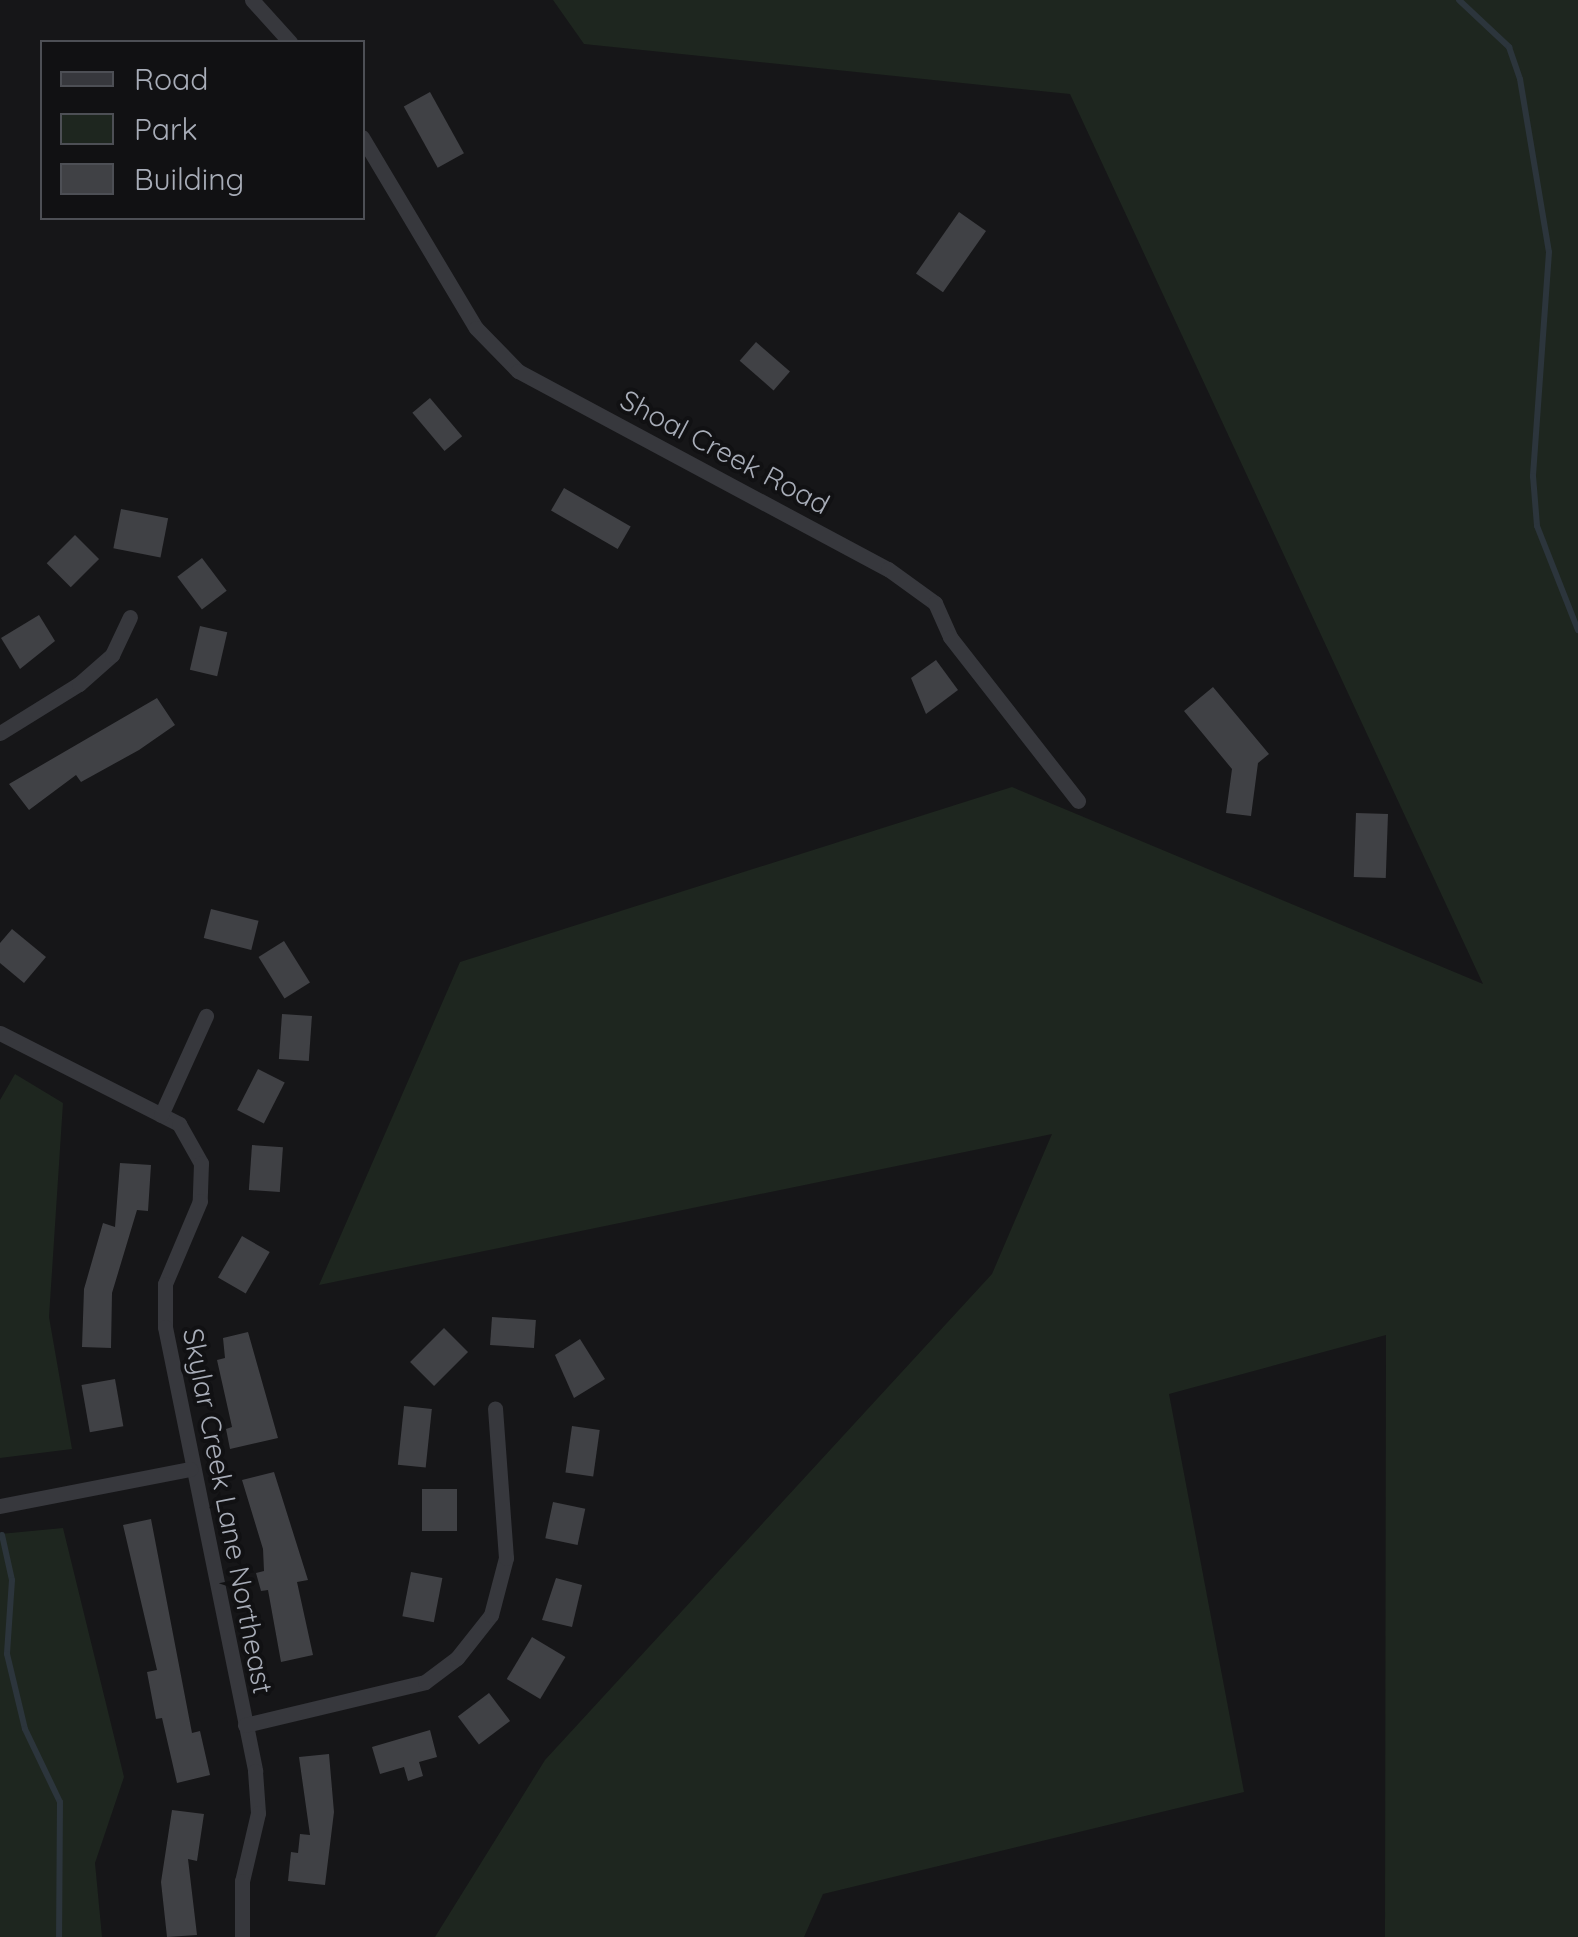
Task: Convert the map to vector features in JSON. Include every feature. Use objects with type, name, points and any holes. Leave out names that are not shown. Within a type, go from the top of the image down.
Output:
[{"type":"street","points":[[252,0],[288,40]]},
{"type":"street","name":"Shoal Creek Road","points":[[365,142],[476,328],[518,371],[888,569],[935,603],[950,637],[1078,800]]},
{"type":"street","points":[[0,733],[90,674],[112,655],[130,618]]},
{"type":"street","points":[[161,1114],[206,1016]]},
{"type":"street","name":"Skylar Creek Lane Northeast","points":[[0,1033],[179,1124],[201,1163],[200,1201],[165,1284],[170,1374],[245,1725],[258,1812],[242,1881],[242,1937]]},
{"type":"street","points":[[245,1725],[425,1682],[458,1658],[491,1615],[506,1558],[495,1408]]},
{"type":"street","points":[[0,1506],[190,1469]]},
{"type":"green space","points":[[553,0],[1578,0],[1578,1937],[1385,1937],[1386,1335],[1169,1394],[1244,1792],[823,1894],[804,1937],[435,1937],[545,1760],[992,1274],[1052,1134],[319,1285],[460,962],[1012,787],[1483,984],[1070,94],[584,44]]},
{"type":"green space","points":[[15,1074],[63,1103],[49,1317],[72,1449],[0,1458],[0,1100]]},
{"type":"green space","points":[[63,1528],[124,1777],[95,1863],[102,1937],[0,1937],[0,1534]]},
{"type":"building","points":[[430,92],[464,153],[438,168],[404,107]]},
{"type":"building","points":[[959,212],[986,231],[943,292],[916,273]]},
{"type":"building","points":[[756,342],[790,372],[774,390],[740,361]]},
{"type":"building","points":[[430,398],[462,436],[445,451],[412,413]]},
{"type":"building","points":[[564,488],[631,526],[618,549],[551,511]]},
{"type":"building","points":[[121,509],[168,518],[160,557],[113,548]]},
{"type":"building","points":[[75,535],[99,559],[71,587],[47,563]]},
{"type":"building","points":[[202,558],[227,591],[202,609],[177,577]]},
{"type":"building","points":[[39,615],[55,641],[20,669],[1,638]]},
{"type":"building","points":[[200,626],[227,632],[217,676],[190,670]]},
{"type":"building","points":[[936,660],[958,690],[926,714],[911,678]]},
{"type":"building","points":[[1213,687],[1269,754],[1258,763],[1251,816],[1226,813],[1232,769],[1184,711]]},
{"type":"building","points":[[157,698],[175,725],[139,750],[81,782],[76,775],[29,810],[9,784]]},
{"type":"building","points":[[1356,813],[1388,814],[1386,878],[1354,877]]},
{"type":"building","points":[[211,909],[259,921],[251,950],[204,938]]},
{"type":"building","points":[[12,929],[46,957],[24,983],[0,963],[0,943]]},
{"type":"building","points":[[284,941],[310,983],[285,998],[259,957]]},
{"type":"building","points":[[282,1014],[312,1016],[309,1061],[279,1059]]},
{"type":"building","points":[[258,1069],[285,1083],[264,1124],[237,1110]]},
{"type":"building","points":[[252,1145],[283,1147],[280,1192],[249,1190]]},
{"type":"building","points":[[120,1163],[151,1165],[148,1211],[137,1210],[112,1293],[111,1348],[82,1347],[84,1289],[103,1223],[115,1227]]},
{"type":"building","points":[[242,1236],[270,1252],[246,1294],[218,1278]]},
{"type":"building","points":[[492,1317],[536,1320],[534,1348],[490,1345]]},
{"type":"building","points":[[444,1328],[468,1352],[434,1386],[410,1362]]},
{"type":"building","points":[[248,1332],[278,1438],[230,1449],[226,1429],[232,1427],[217,1360],[225,1358],[223,1338]]},
{"type":"building","points":[[580,1339],[605,1379],[574,1398],[555,1355]]},
{"type":"building","points":[[115,1379],[123,1426],[90,1432],[82,1385]]},
{"type":"building","points":[[404,1406],[432,1409],[426,1468],[398,1465]]},
{"type":"building","points":[[572,1426],[600,1430],[593,1476],[565,1473]]},
{"type":"building","points":[[274,1472],[308,1580],[297,1582],[313,1655],[281,1662],[268,1590],[261,1591],[256,1573],[264,1571],[263,1549],[242,1480]]},
{"type":"building","points":[[422,1489],[457,1489],[457,1531],[422,1531]]},
{"type":"building","points":[[553,1502],[585,1509],[578,1545],[545,1538]]},
{"type":"building","points":[[151,1519],[192,1733],[200,1731],[210,1775],[177,1783],[162,1718],[156,1719],[147,1672],[157,1670],[123,1525]]},
{"type":"building","points":[[411,1572],[442,1578],[434,1622],[402,1616]]},
{"type":"building","points":[[556,1578],[582,1585],[572,1627],[542,1620]]},
{"type":"building","points":[[532,1637],[565,1657],[540,1699],[507,1679]]},
{"type":"building","points":[[489,1693],[510,1721],[479,1744],[458,1716]]},
{"type":"building","points":[[430,1730],[437,1757],[419,1762],[423,1776],[408,1781],[404,1767],[380,1774],[372,1747]]},
{"type":"building","points":[[329,1754],[334,1812],[325,1885],[288,1881],[291,1852],[298,1853],[300,1834],[310,1835],[299,1757]]},
{"type":"building","points":[[172,1810],[204,1814],[197,1861],[188,1859],[197,1935],[167,1937],[161,1882]]},
{"type":"waterway","points":[[1459,0],[1509,47],[1520,79],[1549,252],[1533,476],[1537,526],[1578,630]]},
{"type":"waterway","points":[[2,1535],[12,1580],[7,1654],[25,1729],[60,1802],[59,1937]]}]
